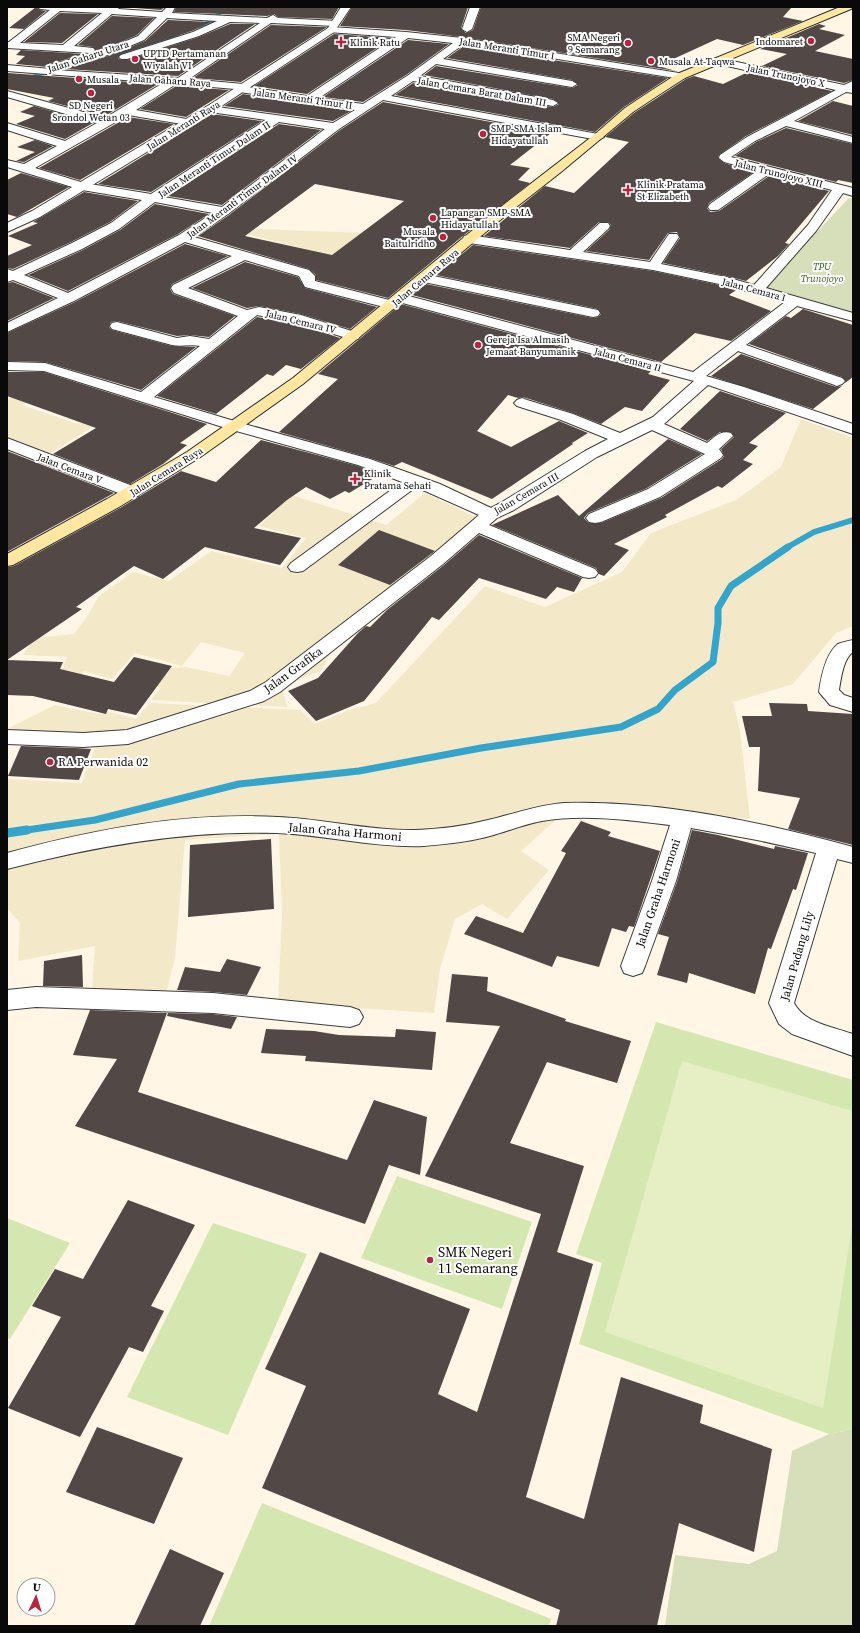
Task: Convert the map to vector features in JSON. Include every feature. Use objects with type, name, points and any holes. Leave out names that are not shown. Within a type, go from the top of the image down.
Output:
[{"type":"main road","name":"Jalan Cemara Raya","points":[[7,561],[132,492],[193,455],[298,381],[424,278],[469,239],[598,137],[628,110],[681,76],[848,7]]},
{"type":"street","name":"Jalan Meranti Timur I","points":[[43,7],[113,9],[208,18],[271,20],[333,26],[462,41],[681,76]]},
{"type":"street","points":[[9,45],[59,7]]},
{"type":"street","name":"Jalan Gaharu Utara","points":[[38,75],[108,52],[140,38],[163,14],[172,7]]},
{"type":"street","points":[[225,19],[235,7]]},
{"type":"street","name":"Jalan Meranti Raya","points":[[7,228],[36,214],[210,109],[333,26],[346,7]]},
{"type":"street","points":[[467,29],[475,7]]},
{"type":"street","points":[[65,49],[113,9]]},
{"type":"street","points":[[13,167],[67,145],[126,111],[178,80],[271,20],[277,11]]},
{"type":"street","name":"Jalan Gaharu Raya","points":[[73,74],[196,34],[225,19]]},
{"type":"street","points":[[310,99],[406,35]]},
{"type":"street","name":"Jalan Meranti Timur Dalam IV","points":[[7,328],[69,298],[184,238],[224,211],[335,127],[411,78],[462,41]]},
{"type":"street","points":[[9,45],[108,52]]},
{"type":"street","points":[[434,61],[575,82],[528,125]]},
{"type":"street","name":"Jalan Trunojoyo X","points":[[718,61],[850,87]]},
{"type":"street","points":[[589,71],[600,63]]},
{"type":"street","points":[[7,68],[38,75]]},
{"type":"street","name":"Jalan Gaharu Raya","points":[[38,75],[55,73],[178,80],[242,88]]},
{"type":"street","points":[[10,87],[38,75]]},
{"type":"street","name":"Jalan Cemara Barat Dalam III","points":[[411,78],[553,103]]},
{"type":"street","points":[[10,87],[40,104],[107,122]]},
{"type":"street","name":"Jalan Trunojoyo XIII","points":[[850,87],[751,139],[726,155],[725,158],[765,171],[853,192]]},
{"type":"street","name":"Jalan Meranti Timur II","points":[[242,88],[366,108]]},
{"type":"street","points":[[382,97],[598,137]]},
{"type":"street","points":[[210,109],[335,127]]},
{"type":"street","points":[[126,111],[188,122]]},
{"type":"street","name":"Jalan Meranti Timur Dalam II","points":[[9,276],[77,246],[115,226],[152,199],[276,118]]},
{"type":"street","points":[[785,122],[853,140]]},
{"type":"street","points":[[7,126],[67,145]]},
{"type":"street","points":[[13,167],[82,186],[224,211]]},
{"type":"street","points":[[714,207],[765,171]]},
{"type":"street","points":[[758,289],[812,228],[840,188]]},
{"type":"street","points":[[573,254],[604,226]]},
{"type":"street","points":[[653,266],[673,237]]},
{"type":"street","name":"Jalan Cemara II","points":[[184,238],[245,254],[304,273],[308,276],[308,282],[310,284],[396,301],[700,378],[853,428]]},
{"type":"street","name":"Jalan Cemara I","points":[[469,239],[653,266],[726,281],[796,300],[853,318]]},
{"type":"street","points":[[245,254],[178,288],[179,290],[248,315]]},
{"type":"street","points":[[9,276],[69,298]]},
{"type":"street","points":[[424,278],[593,313]]},
{"type":"street","name":"Jalan Cemara III","points":[[235,426],[364,462],[434,488],[484,520],[591,454],[659,420],[700,378],[736,346],[796,300]]},
{"type":"street","name":"Jalan Cemara IV","points":[[143,398],[252,312],[259,311],[301,319],[353,336]]},
{"type":"street","points":[[117,326],[177,342],[190,340],[211,344]]},
{"type":"street","points":[[736,346],[837,381]]},
{"type":"street","points":[[7,366],[45,367],[235,426]]},
{"type":"street","points":[[522,403],[567,416],[621,439]]},
{"type":"street","points":[[595,518],[654,493],[715,455],[710,450],[652,424]]},
{"type":"street","points":[[710,450],[725,436]]},
{"type":"street","name":"Jalan Cemara V","points":[[7,443],[132,492]]},
{"type":"street","points":[[297,567],[414,481]]},
{"type":"street","points":[[484,520],[589,573]]},
{"type":"street","name":"Jalan Grafika","points":[[7,737],[110,740],[128,737],[258,696],[279,683],[437,560],[484,520]]},
{"type":"street","points":[[853,646],[844,649],[838,657],[829,692],[837,700],[853,704]]},
{"type":"street","name":"Jalan Graha Harmoni","points":[[7,861],[51,850],[166,829],[217,825],[280,825],[362,835],[403,838],[447,836],[488,828],[517,819],[550,812],[580,810],[683,819],[717,824],[829,848],[853,855]]},
{"type":"street","name":"Jalan Graha Harmoni","points":[[633,966],[664,882],[683,819]]},
{"type":"street","name":"Jalan Padang Lily","points":[[829,848],[781,1003],[788,1017],[801,1027],[853,1045]]},
{"type":"street","points":[[7,1000],[36,997],[213,1003],[350,1017]]},
{"type":"shaded area","points":[[222,228],[367,233],[351,260]]},
{"type":"shaded area","points":[[39,368],[69,377],[22,405],[78,424],[126,395],[180,411],[157,427],[115,413],[46,456],[22,446],[7,453],[7,400],[38,378],[12,373]]},
{"type":"shaded area","points":[[801,419],[853,438],[853,626],[836,633],[793,684],[733,702],[740,730],[750,819],[577,801],[521,851],[549,870],[507,919],[482,904],[455,919],[440,969],[434,1013],[278,1003],[282,915],[279,834],[185,840],[175,958],[166,994],[92,989],[95,946],[18,961],[20,923],[7,908],[7,780],[82,783],[98,739],[7,733],[7,729],[55,705],[99,714],[102,710],[136,719],[150,703],[300,710],[315,724],[346,711],[376,703],[485,586],[545,607],[622,572],[651,533],[736,500],[781,467]]},
{"type":"shaded area","points":[[282,492],[386,525],[425,493],[476,517],[425,562],[345,625],[321,671],[282,687],[287,707],[151,700],[160,688],[156,686],[171,668],[186,667],[229,676],[245,653],[201,642],[182,666],[135,653],[112,679],[84,671],[63,697],[52,697],[67,657],[23,655],[34,638],[74,634],[86,618],[99,596],[133,572],[169,581],[211,551],[282,568],[306,538],[259,526],[274,512],[261,508]]},
{"type":"green space","name":"TPU Trunojoyo","points":[[849,198],[853,199],[853,313],[766,289],[780,271]]},
{"type":"green space","points":[[656,1022],[853,1080],[853,1429],[829,1434],[579,1344],[602,1263],[576,1254]]},
{"type":"green space","points":[[682,1061],[853,1111],[853,1221],[823,1408],[605,1332]]},
{"type":"green space","points":[[397,1176],[532,1222],[502,1309],[361,1258]]},
{"type":"green space","points":[[7,1218],[70,1243],[10,1339],[7,1338]]},
{"type":"green space","points":[[213,1223],[307,1254],[228,1435],[127,1397]]},
{"type":"green space","points":[[853,1429],[853,1626],[665,1626],[675,1555],[749,1564],[777,1551],[792,1451],[829,1434]]},
{"type":"green space","points":[[262,1503],[551,1619],[549,1626],[209,1626]]},
{"type":"building","points":[[36,7],[40,10],[46,11],[24,29],[9,28]]},
{"type":"building","points":[[122,7],[165,7],[161,10]]},
{"type":"building","points":[[176,7],[339,7],[332,19],[278,17],[274,14],[267,16],[174,12]]},
{"type":"building","name":"SMA Negeri 9 Semarang","points":[[352,7],[468,7],[461,28],[466,33],[473,30],[481,7],[792,7],[783,17],[803,21],[743,45],[717,39],[658,66],[676,71],[462,37],[406,30],[340,26]]},
{"type":"building","points":[[60,13],[98,14],[62,43],[24,42]]},
{"type":"building","points":[[112,16],[154,18],[137,35],[105,49],[96,51],[93,47],[78,45]]},
{"type":"building","points":[[168,20],[211,22],[192,31],[121,54],[118,58],[121,60],[127,60],[199,37],[230,24],[255,24],[178,76],[65,69],[111,55],[145,41]]},
{"type":"building","points":[[819,24],[826,26],[819,29],[845,35],[815,51],[853,59],[853,80],[844,83],[762,66],[787,54],[760,49]]},
{"type":"building","points":[[271,25],[327,27],[241,82],[193,78]]},
{"type":"building","points":[[334,34],[392,38],[307,94],[254,86]]},
{"type":"building","points":[[408,40],[449,44],[406,75],[363,102],[323,97]]},
{"type":"building","points":[[464,46],[668,78],[624,107],[595,132],[395,95],[413,83],[553,107],[559,104],[553,99],[424,75],[436,66],[572,88],[578,85],[572,80],[447,58]]},
{"type":"building","points":[[21,50],[84,54],[50,64],[48,67],[16,64],[25,56],[16,55]]},
{"type":"building","points":[[748,72],[832,91],[746,136],[719,155],[718,158],[724,163],[754,172],[709,203],[707,208],[710,212],[719,211],[769,176],[829,191],[785,243],[789,244],[778,256],[746,281],[663,263],[680,238],[677,232],[668,233],[649,260],[586,251],[609,230],[611,225],[608,222],[599,222],[570,248],[484,236],[545,186],[574,193],[629,142],[605,137],[634,113],[686,79],[694,76],[723,84]]},
{"type":"building","name":"SD Negeri Srondol Wetan 03","points":[[8,73],[158,84],[105,116],[48,101],[54,98],[7,89]]},
{"type":"building","points":[[176,86],[229,90],[186,117],[140,109]]},
{"type":"building","points":[[243,94],[351,111],[333,121],[224,106]]},
{"type":"building","points":[[833,101],[853,106],[853,135],[798,121]]},
{"type":"building","points":[[383,102],[551,133],[510,165],[530,168],[518,180],[530,183],[388,298],[316,280],[316,275],[309,269],[198,236],[229,215],[340,130]],"holes":[[[315,184],[404,201],[332,255],[245,236]]]},
{"type":"building","points":[[34,106],[93,123],[65,139],[16,124],[35,116],[20,112]]},
{"type":"building","points":[[212,114],[262,121],[151,192],[98,184]]},
{"type":"building","points":[[128,117],[174,124],[80,180],[39,168]]},
{"type":"building","points":[[279,124],[321,130],[222,205],[168,196]]},
{"type":"building","points":[[786,128],[853,144],[853,183],[838,180],[836,182],[735,156],[756,142]]},
{"type":"building","points":[[35,140],[53,146],[24,162],[16,161],[35,152],[17,147]]},
{"type":"building","points":[[21,173],[69,187],[17,217],[7,214],[7,180]]},
{"type":"building","points":[[84,192],[138,201],[110,222],[71,242],[13,269],[7,268],[7,256],[32,245],[8,236],[38,223],[33,222]]},
{"type":"building","points":[[155,204],[209,214],[178,234],[68,291],[28,275],[83,250],[120,230]]},
{"type":"building","points":[[185,244],[228,256],[172,284],[170,289],[173,294],[235,316],[209,337],[190,335],[177,336],[117,321],[111,322],[109,327],[112,330],[172,346],[196,347],[141,390],[45,362],[7,361],[7,333],[75,302]]},
{"type":"building","points":[[473,245],[653,271],[724,286],[736,290],[729,295],[771,311],[731,341],[695,333],[661,362],[412,295],[426,284],[593,318],[598,317],[601,314],[598,309],[436,275]]},
{"type":"building","points":[[245,262],[298,277],[305,288],[377,307],[350,329],[301,314],[259,306],[247,308],[192,288]]},
{"type":"building","points":[[13,282],[54,298],[7,321],[7,283]]},
{"type":"building","points":[[401,304],[651,371],[648,374],[670,380],[642,411],[625,407],[601,424],[573,413],[523,397],[518,398],[508,395],[477,431],[511,447],[559,421],[588,433],[492,499],[402,462],[394,466],[279,432],[338,379],[318,374],[394,310],[398,309]]},
{"type":"building","points":[[803,309],[853,325],[853,377],[845,383],[846,381],[842,377],[749,344],[786,316],[791,318]]},
{"type":"building","points":[[257,317],[298,324],[340,338],[301,369],[286,365],[273,376],[267,374],[216,414],[157,396]]},
{"type":"building","points":[[741,354],[836,387],[842,386],[813,409],[711,376]]},
{"type":"building","points":[[7,372],[44,372],[207,424],[180,443],[187,445],[163,464],[130,484],[53,454],[96,428],[7,396]]},
{"type":"building","points":[[720,391],[786,413],[749,443],[758,446],[743,460],[753,464],[722,488],[718,486],[665,515],[667,517],[614,544],[629,550],[604,576],[599,574],[596,568],[492,525],[558,495],[579,516],[668,439],[702,454],[647,488],[588,513],[584,518],[589,523],[601,523],[661,498],[722,459],[724,456],[721,449],[734,437],[731,432],[720,432],[707,441],[680,429]]},
{"type":"building","points":[[261,440],[358,466],[379,475],[349,493],[345,491],[330,499],[306,487],[287,500],[254,528],[301,538],[280,565],[205,547],[163,579],[134,566],[76,607],[82,609],[7,660],[7,567],[14,566],[120,508],[181,471],[216,482]]},
{"type":"building","points":[[7,451],[114,493],[7,552]]},
{"type":"building","points":[[379,530],[435,551],[390,585],[338,565]]},
{"type":"building","points":[[479,535],[582,578],[574,592],[557,587],[546,599],[479,578],[439,620],[432,617],[364,701],[316,721],[288,691],[318,678],[358,633],[366,626],[370,627],[387,610]]},
{"type":"building","points":[[134,657],[172,666],[136,715],[108,709],[106,714],[33,696],[7,695],[7,660],[63,662],[60,669],[114,682]]},
{"type":"building","points":[[769,703],[807,704],[808,711],[853,714],[853,845],[788,829],[800,798],[758,791],[760,747],[749,747],[742,716],[772,716]]},
{"type":"building","name":"RA Perwanida 02","points":[[21,746],[91,749],[79,780],[8,776]]},
{"type":"building","points":[[581,821],[611,832],[608,836],[660,851],[634,927],[629,926],[626,932],[612,928],[599,967],[557,956],[552,967],[464,934],[476,916],[523,933],[566,853],[561,851]]},
{"type":"building","points":[[692,830],[774,849],[775,846],[808,853],[796,890],[793,889],[771,949],[768,948],[755,994],[689,973],[687,983],[657,975],[669,937],[658,934],[677,882]]},
{"type":"building","points":[[271,839],[274,909],[188,917],[190,845]]},
{"type":"building","points":[[82,955],[83,987],[43,986],[44,961]]},
{"type":"building","points":[[227,959],[261,967],[247,995],[177,990],[185,967],[220,972]]},
{"type":"building","points":[[452,974],[488,977],[487,991],[566,1019],[565,1021],[631,1041],[617,1083],[547,1062],[510,1143],[584,1166],[557,1252],[593,1264],[526,1497],[584,1519],[621,1377],[703,1405],[700,1423],[772,1449],[754,1552],[679,1523],[657,1626],[556,1626],[560,1610],[262,1488],[306,1386],[265,1369],[320,1252],[470,1309],[438,1394],[477,1412],[541,1214],[425,1176],[500,1026],[446,1022]]},
{"type":"building","points":[[90,1010],[167,1013],[138,1092],[347,1160],[374,1100],[427,1117],[420,1175],[389,1165],[365,1224],[75,1126],[117,1059],[73,1055]]},
{"type":"building","points":[[168,1013],[213,1014],[237,1017],[231,1029],[167,1016]]},
{"type":"building","points":[[266,1029],[314,1031],[339,1035],[395,1037],[396,1029],[436,1032],[432,1070],[305,1061],[306,1056],[261,1053]]},
{"type":"building","points":[[128,1200],[195,1225],[151,1306],[164,1311],[143,1352],[129,1347],[80,1437],[8,1408],[61,1317],[32,1306],[55,1269],[83,1279]]},
{"type":"building","points":[[97,1427],[183,1458],[154,1524],[66,1492]]},
{"type":"building","points":[[170,1549],[224,1573],[200,1626],[134,1626]]},
{"type":"waterway","points":[[200,26],[211,21],[227,7]]},
{"type":"waterway","points":[[112,58],[167,40],[178,34]]},
{"type":"waterway","points":[[29,78],[52,70],[83,65]]},
{"type":"waterway","points":[[786,548],[814,532],[853,520]]},
{"type":"waterway","points":[[20,831],[95,820],[239,784],[359,771],[481,748],[621,727],[658,709],[675,690],[713,662],[718,623],[718,608],[731,586],[788,547]]},
{"type":"waterway","points":[[7,833],[27,830]]},
{"type":"place","name":"Indomaret","points":[[811,41]]},
{"type":"place","name":"Klinik Ratu","points":[[341,42]]},
{"type":"place","name":"SMA Negeri 9 Semarang","points":[[628,43]]},
{"type":"place","name":"UPTD Pertamanan Wiyalah VI","points":[[135,59]]},
{"type":"place","name":"Musala At-Taqwa","points":[[651,61]]},
{"type":"place","name":"Musala","points":[[79,79]]},
{"type":"place","name":"SD Negeri Srondol Wetan 03","points":[[91,93]]},
{"type":"place","name":"SMP-SMA Islam Hidayatullah","points":[[483,134]]},
{"type":"place","name":"Klinik Pratama St Elizabeth","points":[[628,190]]},
{"type":"place","name":"Lapangan SMP-SMA Hidayatullah","points":[[433,218]]},
{"type":"place","name":"Musala Baitulridho","points":[[443,237]]},
{"type":"place","name":"Gereja Isa Almasih Jemaat Banyumanik","points":[[478,345]]},
{"type":"place","name":"Klinik Pratama Sehati","points":[[355,479]]},
{"type":"place","name":"RA Perwanida 02","points":[[50,762]]},
{"type":"place","name":"SMK Negeri 11 Semarang","points":[[430,1260]]}]
